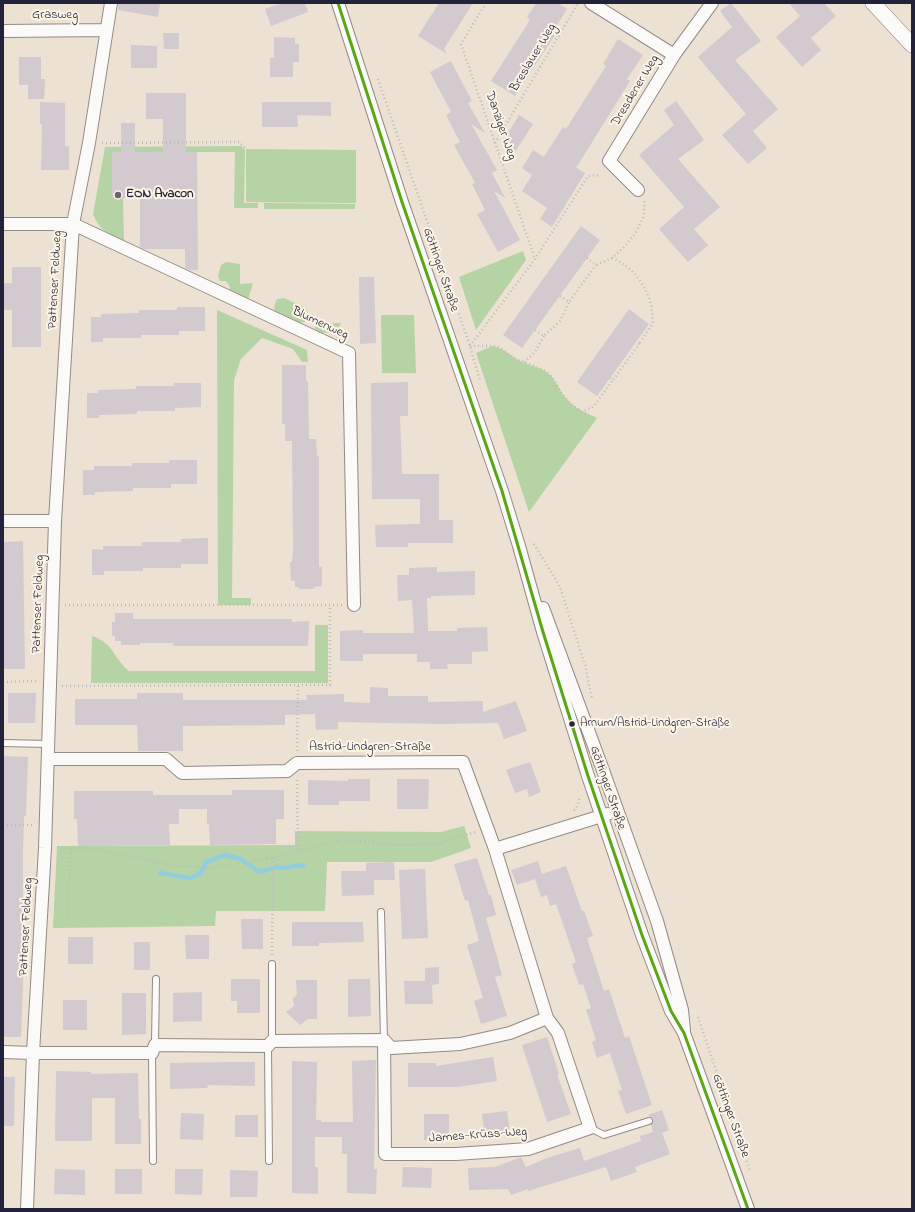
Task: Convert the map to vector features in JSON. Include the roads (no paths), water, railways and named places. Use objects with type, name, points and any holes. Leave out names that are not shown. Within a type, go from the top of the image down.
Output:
[{"type":"street","name":"Pattenser Feldweg","points":[[27,1209],[46,825],[55,521],[73,224],[89,143],[111,3]]},
{"type":"street","name":"Göttinger Straße","points":[[338,3],[405,209],[502,491],[571,724],[642,935],[671,1011],[684,1033],[748,1209]]},
{"type":"street","points":[[591,3],[674,54]]},
{"type":"street","name":"Dresdener Weg","points":[[638,190],[609,162],[674,54],[712,3]]},
{"type":"street","points":[[873,3],[912,45]]},
{"type":"street","name":"Grasweg","points":[[3,31],[106,30]]},
{"type":"street","points":[[3,224],[73,224]]},
{"type":"street","name":"Blumenweg","points":[[73,224],[349,354],[354,605]]},
{"type":"street","points":[[3,521],[55,521]]},
{"type":"street","name":"Göttinger Straße","points":[[519,546],[588,728],[657,921],[682,1010],[684,1033]]},
{"type":"street","name":"Astrid-Lindgren-Straße","points":[[48,759],[166,759],[182,773],[287,771],[297,763],[463,762],[495,849],[547,1018]]},
{"type":"street","points":[[495,849],[617,811]]},
{"type":"street","points":[[3,1052],[34,1053],[270,1043],[384,1040],[391,1048],[460,1044],[510,1033],[547,1018],[558,1033],[590,1128]]},
{"type":"street","name":"James-Krüss-Weg","points":[[384,1040],[385,1154],[456,1154],[528,1149],[590,1128]]},
{"type":"lane","points":[[3,743],[48,744]]},
{"type":"lane","points":[[381,912],[384,1040]]},
{"type":"lane","points":[[269,1161],[272,964]]},
{"type":"lane","points":[[153,1161],[156,979]]},
{"type":"lane","points":[[590,1128],[604,1135],[649,1121]]},
{"type":"waterway","points":[[160,873],[191,878],[201,873],[206,862],[225,855],[241,859],[258,871],[264,871],[275,867],[283,868],[303,865]]},
{"type":"place","name":"EON Avacon","points":[[118,195]]},
{"type":"place","name":"Arnum/Astrid-Lindgren-Straße","points":[[572,724]]}]
